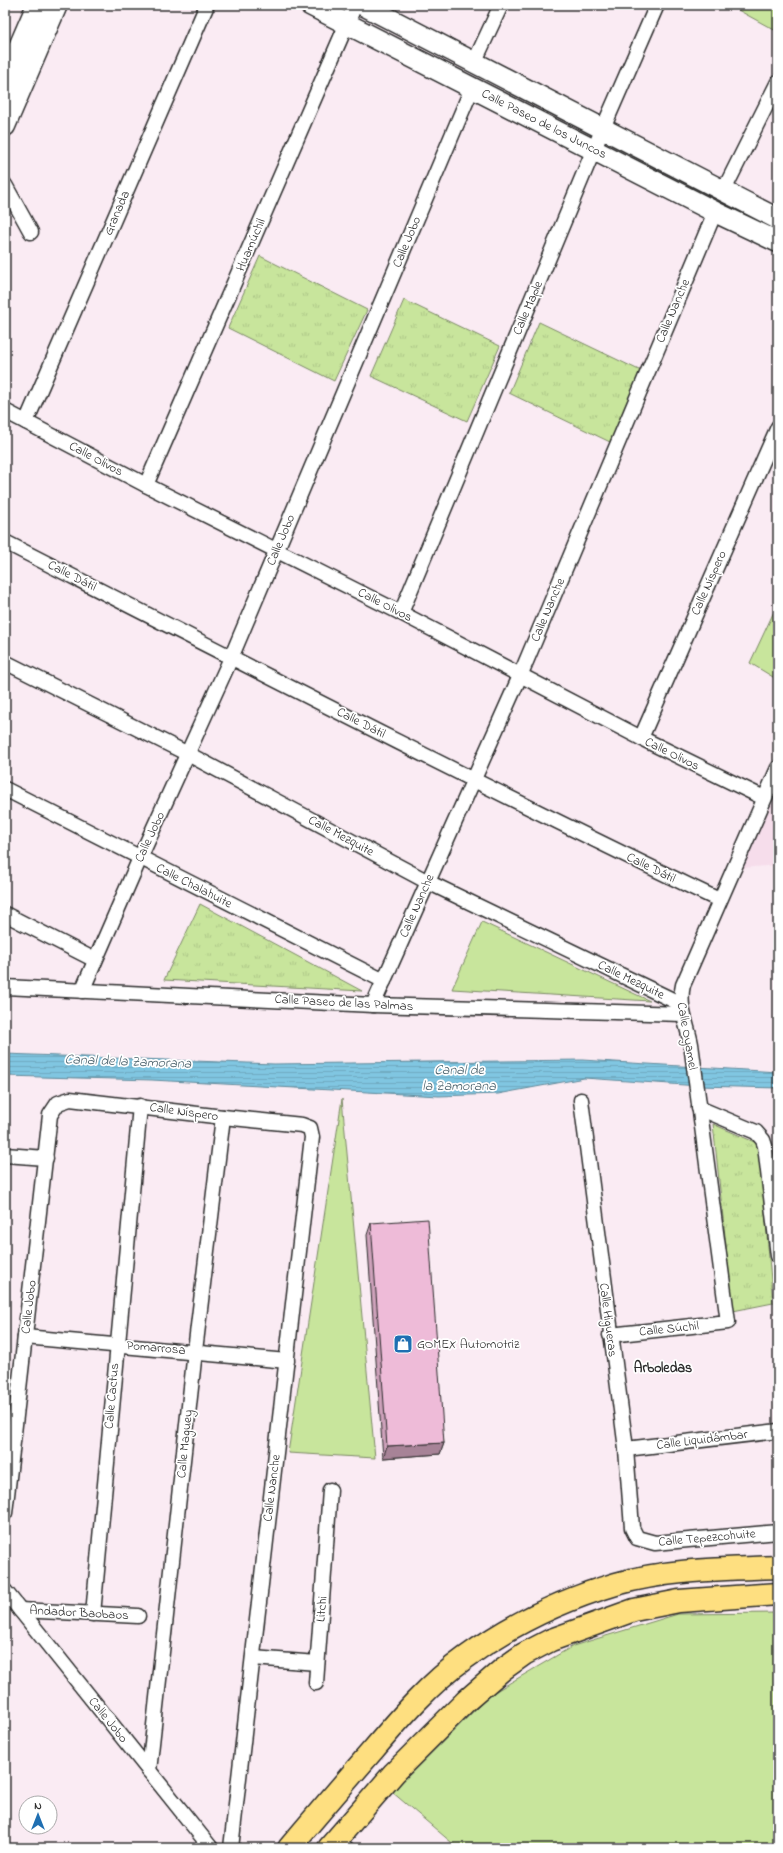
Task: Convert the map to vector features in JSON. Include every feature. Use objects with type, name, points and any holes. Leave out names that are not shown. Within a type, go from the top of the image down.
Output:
[{"type":"main road","points":[[5,79],[37,5]]},
{"type":"main road","points":[[5,126],[57,5]]},
{"type":"main road","name":"Calle Paseo de los Juncos","points":[[310,5],[715,212],[778,242]]},
{"type":"main road","name":"Calle Paseo de los Juncos","points":[[363,5],[778,219]]},
{"type":"main road","points":[[289,1848],[398,1721],[438,1680],[464,1658],[520,1622],[552,1607],[617,1584],[663,1575],[698,1571],[778,1567]]},
{"type":"main road","points":[[340,1844],[394,1773],[461,1707],[504,1669],[524,1654],[551,1640],[634,1610],[679,1601],[778,1594]]},
{"type":"street","name":"Granada","points":[[26,422],[207,5]]},
{"type":"street","name":"Huamúchil","points":[[146,486],[355,5]]},
{"type":"street","points":[[474,63],[501,5]]},
{"type":"street","name":"Calle Maple","points":[[401,613],[594,149],[657,5]]},
{"type":"street","points":[[724,190],[778,82]]},
{"type":"street","name":"Calle Jobo","points":[[82,991],[140,858],[231,658],[472,88]]},
{"type":"street","points":[[5,185],[31,232]]},
{"type":"street","name":"Calle Nanche","points":[[373,1005],[520,676],[715,212]]},
{"type":"street","name":"Calle Olivos","points":[[5,411],[146,486],[277,550],[641,738],[764,798]]},
{"type":"street","name":"Calle Níspero","points":[[641,738],[778,427]]},
{"type":"street","name":"Calle Dátil","points":[[5,542],[231,658],[608,847],[719,900]]},
{"type":"street","name":"Calle Mezquite","points":[[5,662],[188,754],[428,882],[682,1009]]},
{"type":"street","name":"Calle Oyamel","points":[[728,1322],[689,1035],[682,1009],[683,985],[778,768]]},
{"type":"street","name":"Calle Chalahuite","points":[[5,789],[384,981]]},
{"type":"street","points":[[5,914],[95,960]]},
{"type":"street","name":"Calle Paseo de las Palmas","points":[[5,987],[373,1005],[682,1009]]},
{"type":"street","name":"Calle Níspero","points":[[58,1103],[70,1099],[302,1125],[310,1128]]},
{"type":"street","name":"Calle Higueras","points":[[581,1100],[610,1336],[626,1449],[632,1528],[637,1538]]},
{"type":"street","name":"Calle Jobo","points":[[5,1513],[50,1115],[58,1103]]},
{"type":"street","name":"Calle Cactus","points":[[93,1614],[140,1106]]},
{"type":"street","points":[[699,1108],[756,1132],[763,1140],[765,1146],[778,1256]]},
{"type":"street","name":"Calle Maguey","points":[[149,1771],[195,1351],[223,1117]]},
{"type":"street","name":"Calle Nanche","points":[[231,1848],[312,1137],[310,1128]]},
{"type":"street","points":[[5,1155],[46,1158]]},
{"type":"street","name":"Calle Súchil","points":[[610,1336],[728,1322]]},
{"type":"street","name":"Pomarrosa","points":[[25,1337],[195,1351],[286,1361]]},
{"type":"street","name":"Calle Liquidámbar","points":[[626,1449],[778,1431]]},
{"type":"street","name":"Litchi","points":[[316,1683],[330,1490]]},
{"type":"street","name":"Calle Tepezcohuite","points":[[637,1538],[655,1543],[778,1532]]},
{"type":"street","name":"Calle Jobo","points":[[5,1591],[212,1848]]},
{"type":"street","name":"Andador Baobaos","points":[[20,1610],[138,1616]]},
{"type":"street","points":[[253,1658],[317,1663]]},
{"type":"shaded area","points":[[778,783],[778,865],[742,868]]},
{"type":"green space","points":[[741,5],[778,5],[778,32],[738,10]]},
{"type":"green space","points":[[260,256],[367,310],[334,381],[228,328]]},
{"type":"green space","points":[[404,300],[500,346],[467,421],[371,376]]},
{"type":"green space","points":[[539,322],[641,371],[610,442],[509,393]]},
{"type":"green space","points":[[778,603],[778,680],[750,663]]},
{"type":"green space","points":[[200,904],[362,991],[164,980]]},
{"type":"green space","points":[[482,922],[650,1001],[452,989]]},
{"type":"green space","points":[[342,1099],[375,1458],[288,1453]]},
{"type":"green space","points":[[713,1124],[759,1144],[773,1303],[733,1311]]},
{"type":"green space","points":[[778,1613],[778,1848],[458,1848],[392,1792],[491,1694],[573,1646],[678,1614]]},
{"type":"water","name":"Canal de la Zamorana","points":[[5,1054],[274,1064],[582,1060],[778,1072],[778,1088],[699,1086],[584,1078],[498,1094],[439,1096],[152,1080],[5,1076]]},
{"type":"building","name":"GOMEX Automotriz","points":[[428,1219],[444,1443],[387,1446],[371,1223]]},
{"type":"place","name":"GOMEX Automotriz","points":[[403,1344]]},
{"type":"district","name":"Arboledas","points":[[663,1368]]}]
